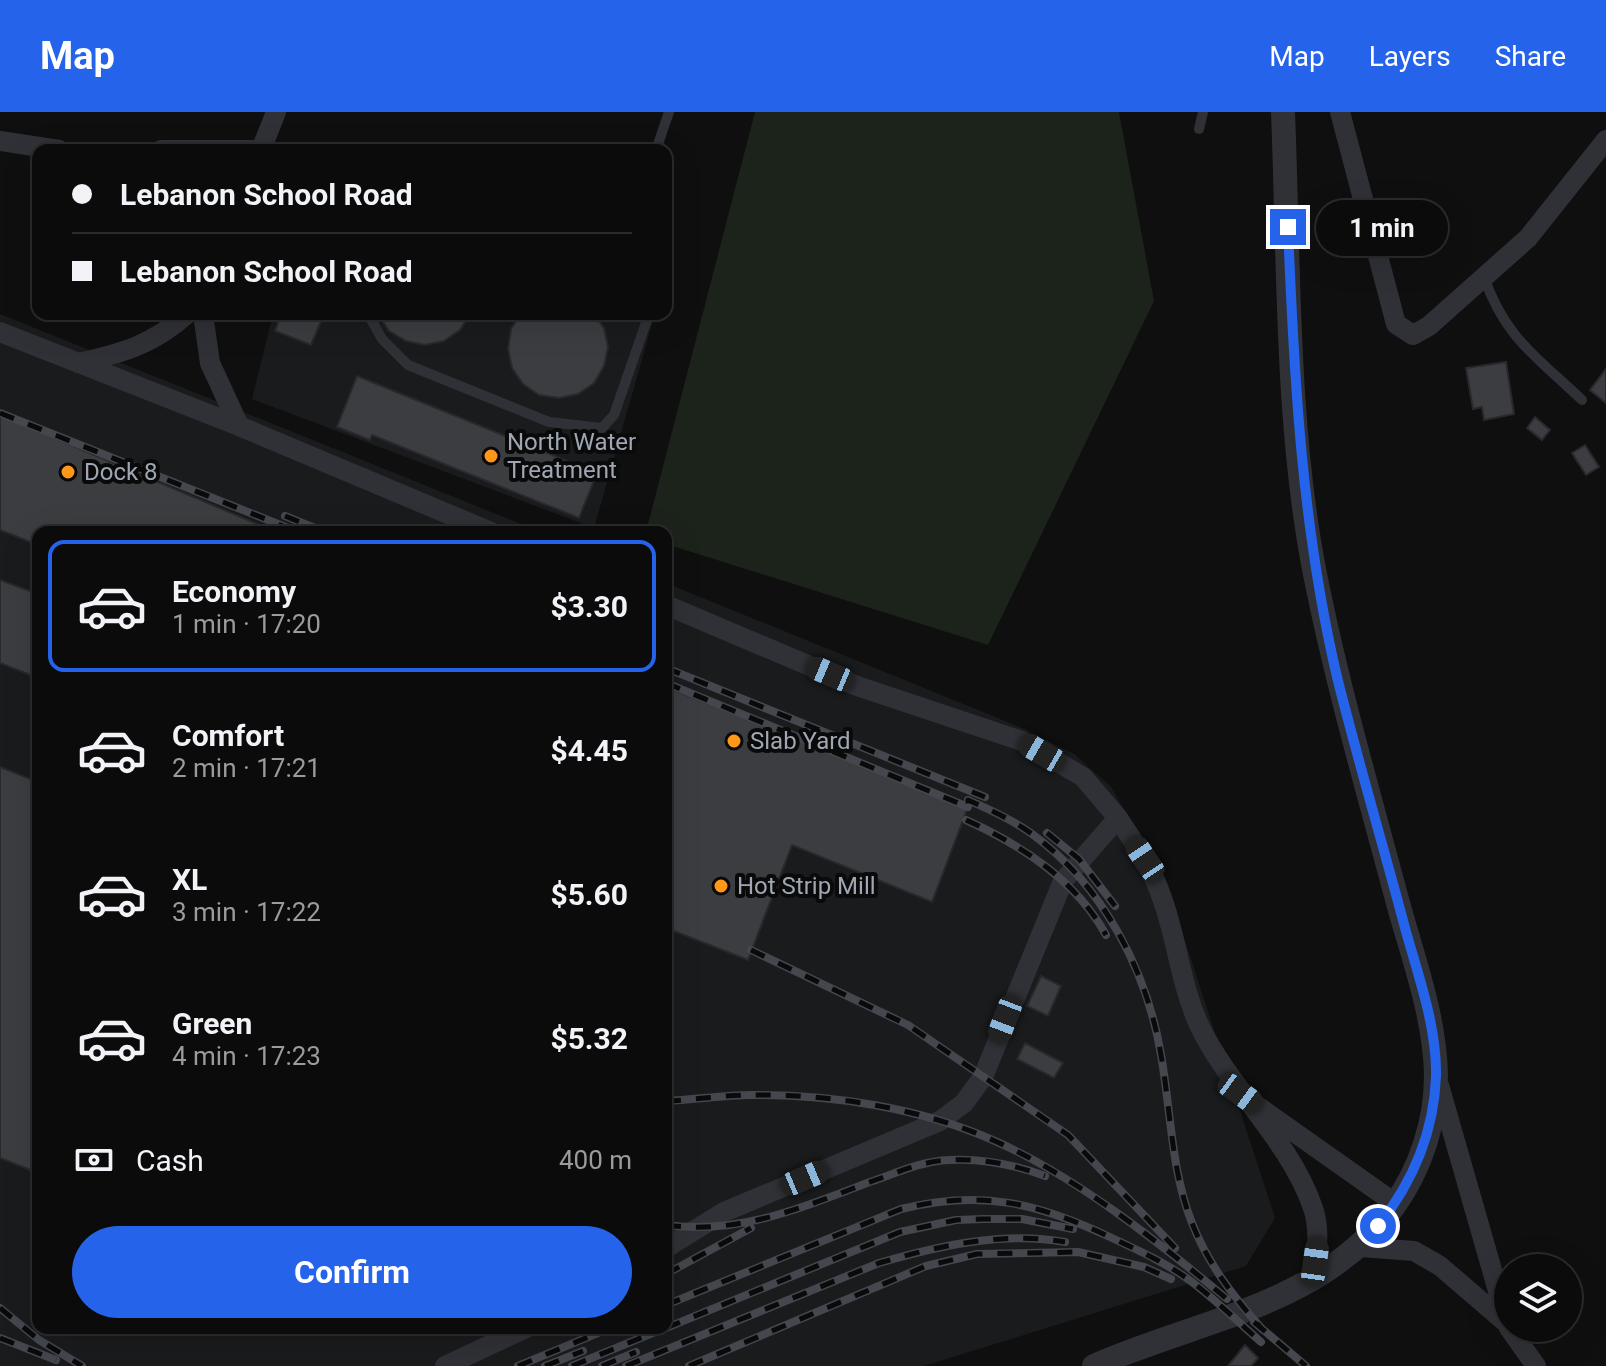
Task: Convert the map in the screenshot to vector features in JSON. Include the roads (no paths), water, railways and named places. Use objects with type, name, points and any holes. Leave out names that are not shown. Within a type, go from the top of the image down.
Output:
[{"type":"street","points":[[263,144],[276,112]]},
{"type":"street","points":[[1283,112],[1300,461],[1314,571],[1338,678],[1425,1002],[1436,1073],[1494,1279]]},
{"type":"street","points":[[1340,112],[1396,324],[1413,335],[1429,326],[1528,238],[1606,140]]},
{"type":"street","points":[[0,141],[32,146]]},
{"type":"street","points":[[78,363],[120,354],[161,337],[180,320]]},
{"type":"street","points":[[204,320],[210,363],[239,426]]},
{"type":"street","points":[[0,332],[239,426],[477,526]]},
{"type":"street","points":[[672,608],[857,686],[1022,741],[1083,777],[1118,818],[1145,859],[1162,897],[1198,1023],[1240,1093],[1289,1160],[1311,1202],[1318,1244],[1313,1280]]},
{"type":"street","points":[[672,1244],[724,1212],[940,1121],[964,1103],[983,1077],[1063,881],[1118,818]]},
{"type":"street","points":[[1094,1366],[1135,1358],[1256,1306],[1313,1280],[1361,1247],[1396,1204],[1421,1156],[1432,1118],[1436,1073]]},
{"type":"street","points":[[1240,1093],[1396,1204]]},
{"type":"street","points":[[1361,1247],[1414,1251],[1440,1266],[1494,1314]]},
{"type":"street","points":[[445,1366],[513,1334]]},
{"type":"street","points":[[1519,1342],[1536,1366]]},
{"type":"lane","points":[[658,144],[669,112]]},
{"type":"lane","points":[[1199,129],[1203,112]]},
{"type":"lane","points":[[1484,277],[1494,308],[1511,334],[1582,400]]},
{"type":"lane","points":[[371,320],[382,339],[408,365],[549,422],[602,428],[614,415],[647,320]]},
{"type":"railway","points":[[0,413],[283,526]]},
{"type":"railway","points":[[285,516],[310,526]]},
{"type":"railway","points":[[672,670],[985,797]]},
{"type":"railway","points":[[672,685],[968,807],[968,800],[993,811],[1032,834],[1080,878],[1118,932],[1145,992],[1161,1055],[1180,1182],[1192,1223],[1222,1279],[1262,1329]]},
{"type":"railway","points":[[966,820],[1007,841],[1045,866],[1079,897],[1106,935]]},
{"type":"railway","points":[[1047,833],[1079,859],[1115,906]]},
{"type":"railway","points":[[751,950],[908,1025],[1068,1135],[1175,1248]]},
{"type":"railway","points":[[672,1101],[740,1095],[844,1100],[907,1112],[967,1130],[1025,1156],[1086,1192],[1227,1299]]},
{"type":"railway","points":[[672,1225],[718,1226],[769,1217],[908,1168],[939,1161],[986,1161],[1045,1176]]},
{"type":"railway","points":[[672,1303],[901,1209],[930,1203],[984,1200],[1034,1208],[1059,1216],[1143,1253],[1192,1282],[1261,1342]]},
{"type":"railway","points":[[672,1326],[900,1232],[956,1220],[984,1219],[1022,1219],[1073,1229]]},
{"type":"railway","points":[[672,1271],[751,1228]]},
{"type":"railway","points":[[626,1366],[879,1263],[947,1246],[994,1239],[1065,1242]]},
{"type":"railway","points":[[689,1366],[926,1266],[977,1254],[1078,1252],[1144,1267],[1171,1279]]},
{"type":"railway","points":[[0,1308],[39,1340],[82,1366]]},
{"type":"railway","points":[[1254,1322],[1306,1366]]},
{"type":"railway","points":[[518,1366],[595,1334]]},
{"type":"railway","points":[[572,1366],[650,1334]]},
{"type":"railway","points":[[0,1338],[56,1360]]},
{"type":"railway","points":[[545,1366],[583,1351]]},
{"type":"railway","points":[[602,1366],[636,1352]]},
{"type":"place","name":"North Water Treatment","points":[[491,456]]},
{"type":"place","name":"Dock 8","points":[[68,472]]},
{"type":"place","name":"Slab Yard","points":[[734,741]]},
{"type":"place","name":"Hot Strip Mill","points":[[721,886]]}]
